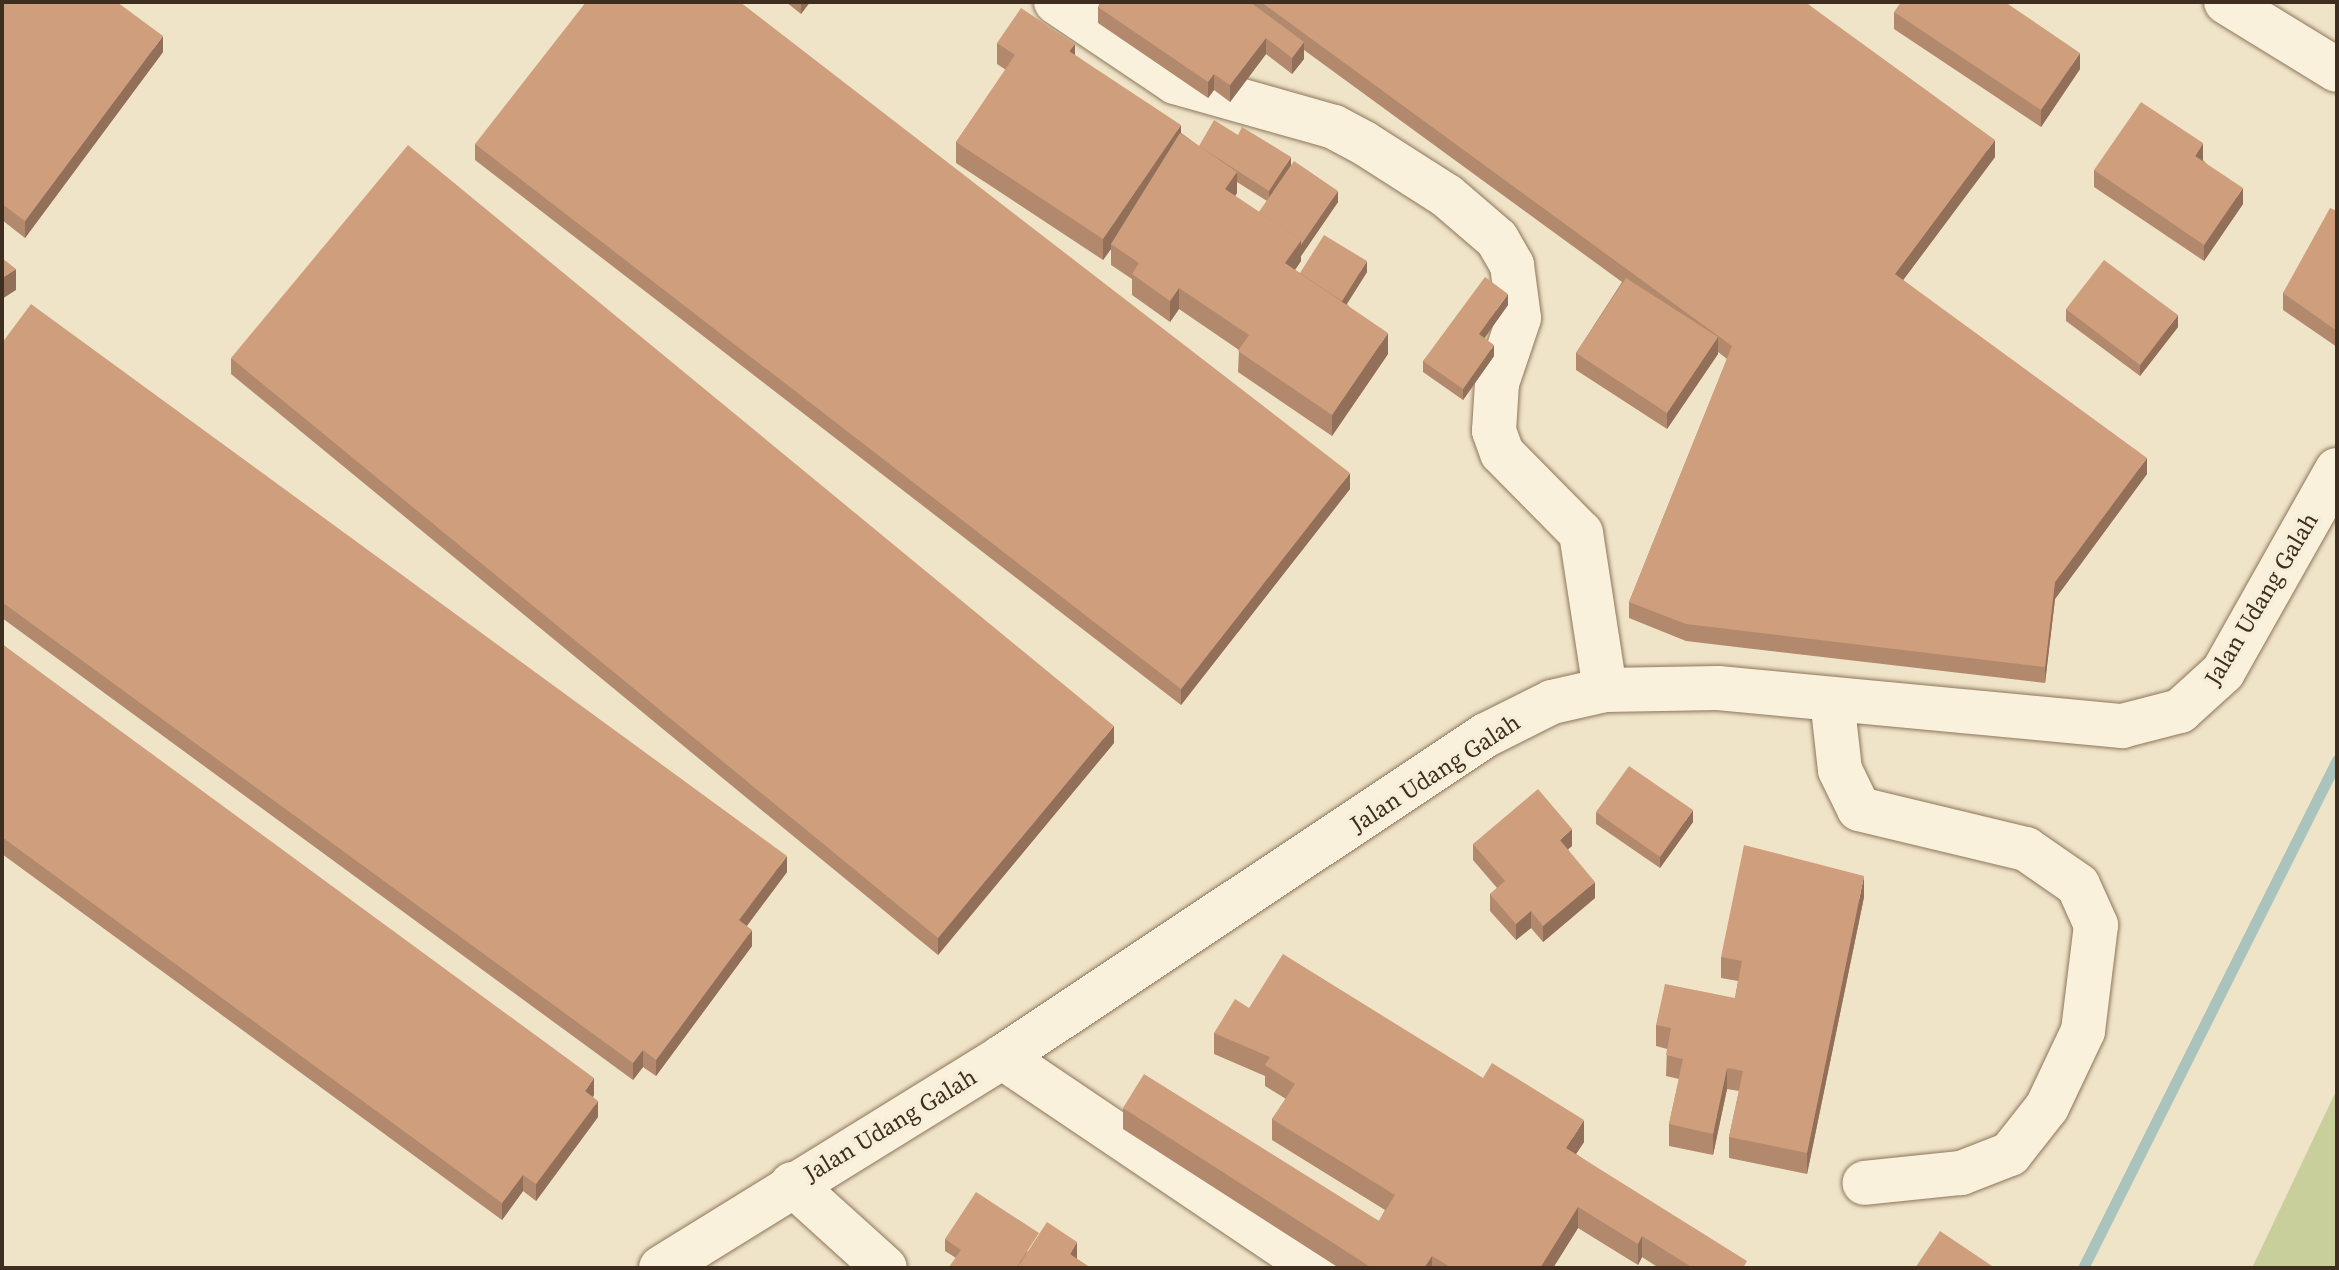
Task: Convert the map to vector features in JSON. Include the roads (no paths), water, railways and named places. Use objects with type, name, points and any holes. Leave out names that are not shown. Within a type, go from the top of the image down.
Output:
[{"type":"street","points":[[1056,2],[1175,82],[1334,127],[1364,143],[1447,196],[1497,239],[1512,265],[1519,318],[1497,383],[1494,431],[1502,453],[1581,533],[1605,690]]},
{"type":"street","points":[[2226,2],[2337,70]]},
{"type":"street","name":"Jalan Udang Galah","points":[[661,1268],[792,1184],[1002,1057],[1486,735],[1552,702],[1605,690],[1718,688],[2122,726],[2180,711],[2223,672],[2337,470]]},
{"type":"street","points":[[1832,699],[1840,770],[1859,809],[2037,854],[2078,885],[2096,925],[2083,1031],[2047,1107],[2010,1154],[1961,1173],[1865,1183]]},
{"type":"street","points":[[1002,1057],[1315,1268]]},
{"type":"street","points":[[792,1184],[885,1268]]},
{"type":"waterway","points":[[2083,1268],[2337,760]]}]
